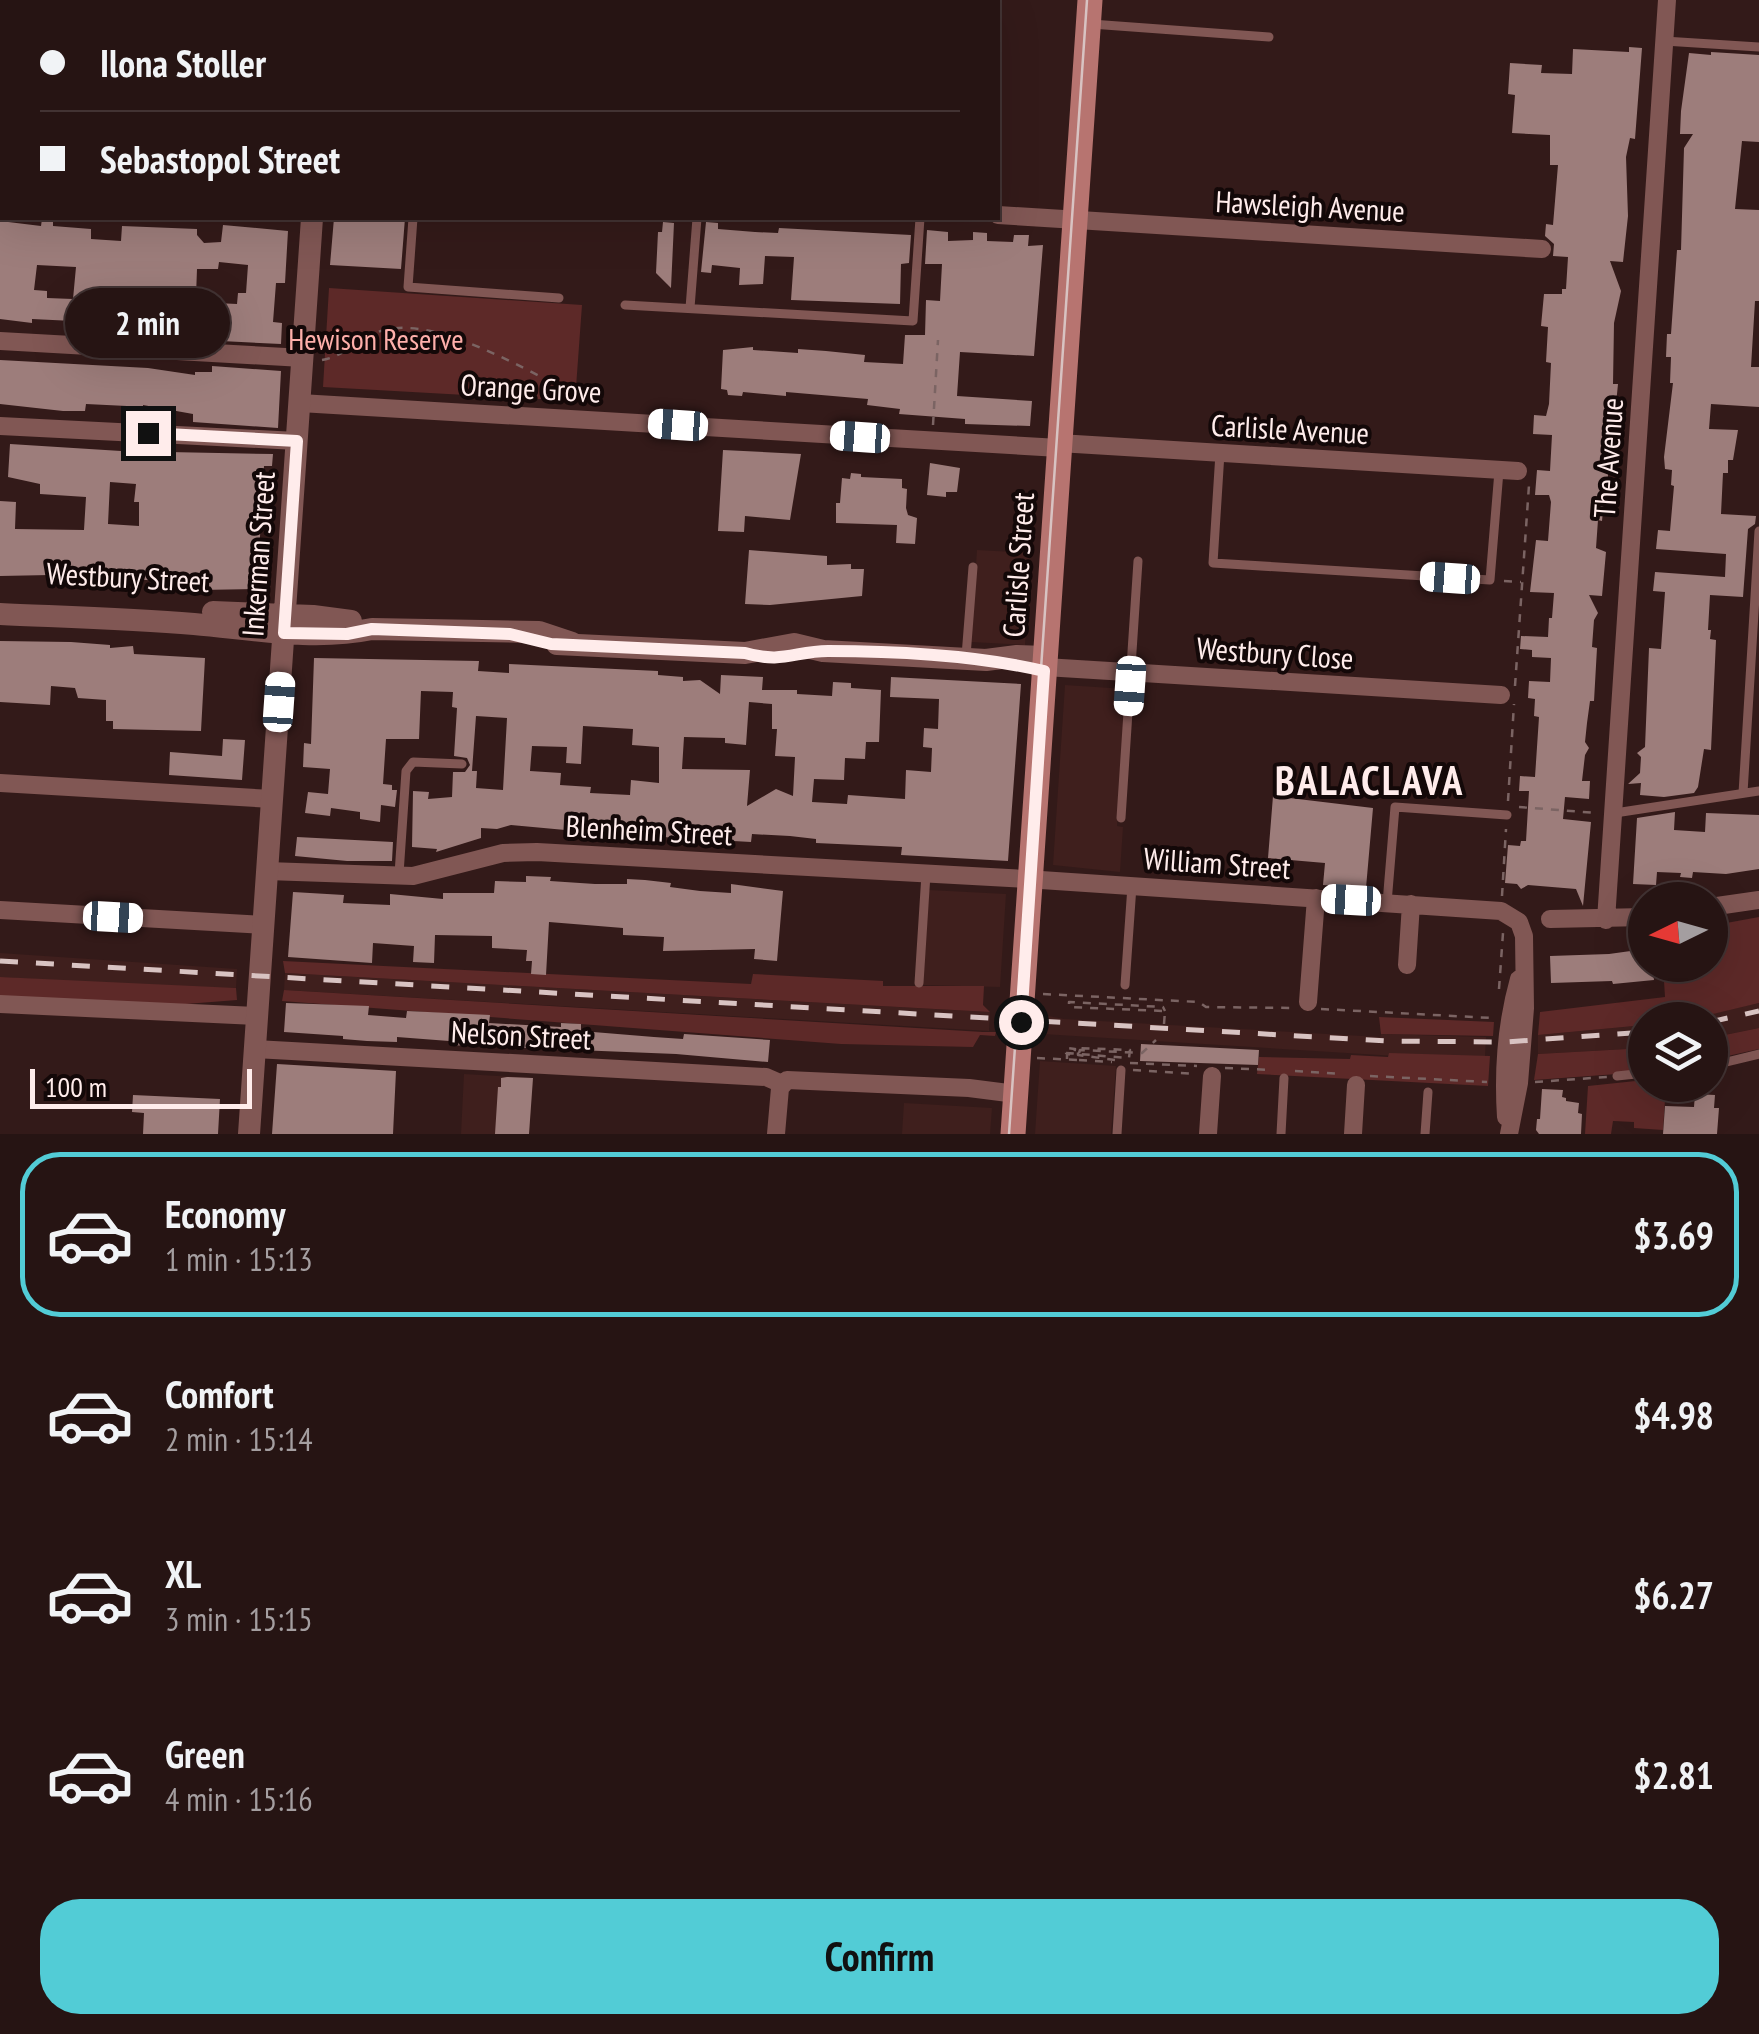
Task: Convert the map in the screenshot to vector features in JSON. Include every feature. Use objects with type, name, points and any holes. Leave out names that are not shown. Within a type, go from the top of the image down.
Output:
[{"type":"main road","name":"Carlisle Street","points":[[1013,1134],[1089,12]]},
{"type":"street","name":"The Avenue","points":[[1606,920],[1667,0]]},
{"type":"street","name":"Hawsleigh Avenue","points":[[1000,215],[1542,248]]},
{"type":"street","name":"Inkerman Street","points":[[249,1134],[300,403],[313,359],[312,220]]},
{"type":"street","points":[[0,342],[313,359]]},
{"type":"street","name":"Orange Grove","points":[[300,403],[932,442],[1059,446]]},
{"type":"street","points":[[0,426],[297,441]]},
{"type":"street","name":"Carlisle Avenue","points":[[1059,446],[1524,473]]},
{"type":"street","name":"Westbury Street","points":[[0,600],[284,624]]},
{"type":"street","name":"Westbury Street","points":[[0,614],[194,624],[348,620],[372,629],[510,634],[551,644],[745,653],[794,644],[823,650],[976,659],[1018,656],[1045,665]]},
{"type":"street","name":"Westbury Close","points":[[1045,665],[1510,696]]},
{"type":"street","points":[[0,784],[272,799]]},
{"type":"street","name":"Blenheim Street","points":[[268,871],[399,877],[425,875],[503,853],[524,852],[1030,880]]},
{"type":"street","name":"William Street","points":[[1030,880],[1501,911],[1518,921],[1524,936],[1525,1008],[1511,1083]]},
{"type":"street","points":[[1308,1002],[1316,898]]},
{"type":"street","points":[[1728,905],[1759,900]]},
{"type":"street","points":[[1407,964],[1411,904]]},
{"type":"street","points":[[0,910],[263,925]]},
{"type":"street","points":[[1550,919],[1628,918]]},
{"type":"street","points":[[0,1004],[257,1016]]},
{"type":"street","name":"Nelson Street","points":[[255,1049],[766,1077],[784,1082],[971,1088],[1016,1094]]},
{"type":"street","points":[[1206,1071],[1208,1134]]},
{"type":"street","points":[[1353,1134],[1356,1078]]},
{"type":"street","points":[[776,1134],[784,1082]]},
{"type":"street","points":[[1508,1134],[1511,1083]]},
{"type":"lane","points":[[1089,12],[1269,37]]},
{"type":"lane","points":[[1664,41],[1759,47]]},
{"type":"lane","points":[[413,220],[408,288],[559,298]]},
{"type":"lane","points":[[690,308],[697,220]]},
{"type":"lane","points":[[626,305],[912,321],[920,220]]},
{"type":"lane","points":[[1220,453],[1214,563],[1490,580],[1499,470]]},
{"type":"lane","points":[[1743,793],[1759,531]]},
{"type":"lane","points":[[1122,818],[1138,561]]},
{"type":"lane","points":[[973,567],[976,659]]},
{"type":"lane","points":[[399,877],[406,771],[414,762],[462,764]]},
{"type":"lane","points":[[1612,814],[1759,791]]},
{"type":"lane","points":[[1387,902],[1395,807],[1507,815]]},
{"type":"lane","points":[[919,983],[926,874]]},
{"type":"lane","points":[[1125,985],[1132,886]]},
{"type":"lane","points":[[1728,1062],[1759,1054]]},
{"type":"lane","points":[[1117,1134],[1121,1070]]},
{"type":"lane","points":[[1617,1076],[1628,1075]]},
{"type":"lane","points":[[1281,1134],[1284,1078]]},
{"type":"lane","points":[[1425,1134],[1428,1092]]},
{"type":"path","points":[[313,359],[333,358],[388,329],[435,330],[565,389],[569,418]]},
{"type":"path","points":[[932,442],[938,340]]},
{"type":"path","points":[[1524,473],[1523,582],[1510,696],[1508,806],[1612,814]]},
{"type":"path","points":[[1490,580],[1523,582]]},
{"type":"path","points":[[1498,1000],[1507,815]]},
{"type":"path","points":[[1023,993],[1199,1002],[1206,1007],[1496,1018]]},
{"type":"path","points":[[1136,1005],[1137,998]]},
{"type":"path","points":[[1164,1011],[1069,1007],[1069,1002],[1163,1007],[1164,1011],[1164,1024]]},
{"type":"path","points":[[1079,1058],[1080,1050],[1142,1053],[1156,1040]]},
{"type":"path","points":[[1067,1059],[1067,1054],[1074,1055],[1074,1049],[1066,1048],[1066,1053],[1072,1054],[1079,1058],[1206,1071]]},
{"type":"path","points":[[1040,1058],[1067,1059],[1129,1058],[1130,1050],[1078,1048],[1078,1055],[1115,1058]]},
{"type":"path","points":[[1144,1063],[1144,1071]]},
{"type":"path","points":[[1121,1070],[1511,1083],[1617,1076]]},
{"type":"shaded area","points":[[977,550],[1030,553],[1025,645],[971,642]]},
{"type":"shaded area","points":[[1065,685],[1126,689],[1117,826],[1123,827],[1120,872],[1053,865]]},
{"type":"shaded area","points":[[929,890],[1006,894],[1000,987],[923,985]]},
{"type":"shaded area","points":[[0,953],[237,969],[236,988],[0,977]]},
{"type":"shaded area","points":[[285,973],[990,1012],[989,1031],[284,990]]},
{"type":"shaded area","points":[[1759,1003],[1759,1028],[1728,1034],[1728,1010]]},
{"type":"shaded area","points":[[1043,1015],[1380,1037],[1486,1037],[1485,1056],[1396,1056],[1043,1034]]},
{"type":"shaded area","points":[[1628,1027],[1628,1049],[1538,1054],[1538,1035]]},
{"type":"shaded area","points":[[1040,1061],[1116,1066],[1111,1134],[1035,1134]]},
{"type":"shaded area","points":[[464,1074],[533,1078],[529,1134],[461,1134]]},
{"type":"shaded area","points":[[904,1103],[992,1108],[990,1134],[902,1134]]},
{"type":"green space","name":"Hewison Reserve","points":[[329,288],[582,305],[575,401],[323,387]]},
{"type":"green space","points":[[1759,917],[1759,1003],[1728,1010],[1728,1002],[1628,1002],[1628,1027],[1538,1035],[1540,1012],[1665,997],[1664,982],[1728,982],[1728,923]]},
{"type":"green space","points":[[283,961],[751,984],[753,974],[883,981],[883,986],[984,986],[983,1005],[990,1012],[285,973]]},
{"type":"green space","points":[[0,977],[236,988],[237,1000],[173,1005],[0,996]]},
{"type":"green space","points":[[284,990],[996,1032],[995,1036],[980,1035],[973,1047],[841,1044],[282,1001]]},
{"type":"green space","points":[[1379,1017],[1494,1022],[1493,1036],[1381,1034]]},
{"type":"green space","points":[[1759,1028],[1759,1049],[1728,1056],[1728,1034]]},
{"type":"green space","points":[[1628,1049],[1628,1073],[1534,1080],[1538,1054]]},
{"type":"green space","points":[[1389,1053],[1490,1056],[1488,1086],[1257,1074],[1259,1057],[1350,1059],[1351,1055],[1388,1057]]},
{"type":"green space","points":[[1628,1082],[1628,1102],[1665,1102],[1663,1130],[1634,1128],[1634,1122],[1613,1121],[1611,1134],[1585,1134],[1588,1086]]},
{"type":"building","points":[[1629,47],[1642,48],[1635,139],[1630,138],[1626,157],[1628,216],[1623,262],[1610,261],[1621,291],[1614,323],[1613,384],[1618,384],[1610,421],[1607,501],[1604,500],[1602,521],[1598,520],[1596,548],[1606,552],[1602,596],[1589,595],[1598,613],[1592,647],[1597,648],[1594,701],[1590,701],[1585,742],[1589,748],[1582,781],[1590,781],[1589,799],[1565,797],[1563,819],[1591,822],[1583,906],[1576,889],[1528,885],[1521,889],[1517,884],[1505,883],[1508,845],[1520,846],[1521,841],[1526,841],[1529,791],[1519,791],[1520,776],[1535,777],[1539,717],[1534,716],[1535,699],[1528,698],[1529,681],[1550,682],[1551,658],[1532,657],[1532,650],[1520,649],[1521,636],[1548,637],[1552,618],[1554,593],[1530,592],[1536,540],[1548,541],[1551,502],[1549,495],[1535,495],[1537,470],[1550,471],[1552,435],[1533,434],[1534,415],[1546,416],[1549,404],[1548,327],[1541,326],[1544,294],[1562,294],[1562,289],[1566,289],[1568,257],[1553,256],[1554,244],[1545,236],[1546,224],[1553,225],[1558,165],[1550,165],[1550,135],[1512,133],[1515,95],[1508,94],[1510,63],[1542,65],[1541,73],[1572,74],[1573,49],[1629,52]]},
{"type":"building","points":[[1689,53],[1759,55],[1759,142],[1742,141],[1735,209],[1759,210],[1759,301],[1755,301],[1751,367],[1759,367],[1759,407],[1711,404],[1709,429],[1738,430],[1733,460],[1728,460],[1728,473],[1723,473],[1721,514],[1756,516],[1755,524],[1748,529],[1743,597],[1710,595],[1708,630],[1710,639],[1716,640],[1711,750],[1704,749],[1694,793],[1664,797],[1640,795],[1641,783],[1628,784],[1640,773],[1641,757],[1637,753],[1645,747],[1649,648],[1661,649],[1665,592],[1653,591],[1655,572],[1725,577],[1726,554],[1656,549],[1658,530],[1670,531],[1674,486],[1672,470],[1665,469],[1664,457],[1673,383],[1671,357],[1666,357],[1667,334],[1671,334],[1677,250],[1681,250],[1684,148],[1693,134],[1680,134],[1681,111]]},
{"type":"building","points":[[42,220],[53,220],[53,226],[91,229],[91,239],[121,241],[122,226],[197,229],[204,243],[221,242],[223,225],[288,231],[285,283],[276,283],[273,322],[282,323],[281,344],[221,341],[221,331],[156,327],[156,332],[72,326],[73,321],[32,319],[32,323],[0,319],[0,221],[41,226]],"holes":[[[219,262],[248,265],[246,293],[238,293],[237,304],[216,303],[212,297],[196,296],[197,269],[218,269]],[[37,265],[76,267],[73,299],[47,298],[47,291],[34,290]]]},
{"type":"building","points":[[334,220],[405,220],[401,269],[330,265]]},
{"type":"building","points":[[663,222],[674,223],[671,288],[656,273],[658,232],[662,232]]},
{"type":"building","points":[[706,222],[718,223],[718,229],[755,232],[778,233],[779,228],[911,235],[909,263],[901,264],[900,304],[791,300],[794,257],[765,256],[763,284],[739,285],[740,268],[712,265],[711,273],[701,272]]},
{"type":"building","points":[[927,230],[948,232],[948,241],[973,240],[973,232],[987,233],[987,241],[1013,242],[1014,235],[1029,235],[1028,246],[1043,245],[1034,356],[960,352],[957,396],[1032,401],[1030,426],[965,424],[965,419],[899,414],[900,409],[867,405],[868,399],[786,392],[786,396],[743,392],[742,396],[728,395],[727,390],[721,389],[723,350],[753,347],[798,353],[798,349],[826,351],[865,355],[864,362],[903,364],[905,335],[925,335],[926,300],[940,301],[942,264],[925,264]]},
{"type":"building","points":[[0,360],[148,368],[195,375],[212,372],[212,366],[281,371],[278,428],[193,422],[193,414],[143,405],[143,419],[126,419],[127,406],[86,404],[85,411],[63,411],[0,404]]},
{"type":"building","points":[[10,444],[168,458],[168,452],[273,454],[272,466],[264,466],[257,589],[200,590],[179,588],[179,582],[113,578],[113,585],[75,584],[75,579],[60,581],[50,575],[0,576],[0,501],[16,502],[15,529],[84,530],[86,497],[40,494],[40,484],[8,477]],"holes":[[[110,482],[136,484],[134,502],[139,502],[139,526],[108,524]]]},
{"type":"building","points":[[723,450],[801,454],[790,520],[745,516],[744,532],[718,531]]},
{"type":"building","points":[[930,463],[960,468],[957,492],[946,492],[946,497],[927,495]]},
{"type":"building","points":[[851,473],[902,479],[902,488],[907,489],[908,515],[917,518],[915,544],[896,543],[897,525],[836,523],[842,478],[850,479]]},
{"type":"building","points":[[749,550],[827,556],[827,565],[851,564],[851,569],[864,569],[862,596],[745,604]]},
{"type":"building","points":[[0,641],[133,646],[134,654],[205,658],[201,731],[113,729],[113,721],[106,721],[106,700],[78,698],[75,688],[51,686],[50,705],[0,702]]},
{"type":"building","points":[[314,658],[479,661],[478,671],[509,673],[509,664],[658,671],[658,675],[683,677],[683,681],[700,680],[720,694],[721,675],[763,677],[762,690],[797,690],[797,694],[832,696],[833,682],[851,683],[851,688],[881,690],[879,742],[866,742],[865,759],[845,758],[844,780],[814,779],[812,802],[847,804],[848,795],[905,799],[906,770],[931,772],[932,748],[923,747],[924,728],[938,729],[939,699],[890,697],[891,677],[1021,684],[1008,861],[901,855],[902,847],[816,843],[816,839],[790,836],[752,834],[751,842],[627,835],[627,830],[587,828],[587,832],[511,825],[481,828],[481,838],[436,852],[437,849],[412,847],[413,791],[429,792],[428,799],[452,797],[453,772],[465,772],[470,765],[467,758],[454,756],[457,708],[452,707],[453,692],[421,691],[419,739],[386,739],[383,784],[397,790],[395,807],[381,805],[380,822],[360,819],[360,812],[331,808],[330,816],[305,813],[308,792],[328,794],[330,769],[303,767],[304,743],[311,744]],"holes":[[[749,702],[772,704],[772,729],[777,729],[775,756],[795,757],[793,796],[776,789],[747,806],[750,770],[682,769],[684,737],[725,738],[725,743],[746,745]],[[476,716],[507,718],[503,790],[476,788],[477,771],[472,771]],[[583,726],[633,729],[632,745],[659,747],[659,783],[631,780],[630,795],[590,793],[591,787],[560,785],[561,773],[530,771],[532,746],[567,747],[566,763],[581,764]]]},
{"type":"building","points":[[223,739],[245,740],[242,780],[169,775],[170,752],[222,756]]},
{"type":"building","points":[[1273,796],[1373,808],[1366,888],[1323,885],[1325,863],[1268,858]]},
{"type":"building","points":[[1675,812],[1674,830],[1705,832],[1706,813],[1759,815],[1759,869],[1726,874],[1693,872],[1692,878],[1680,877],[1681,873],[1657,872],[1656,882],[1633,882],[1637,818]]},
{"type":"building","points":[[297,837],[393,842],[392,861],[295,856]]},
{"type":"building","points":[[526,876],[595,884],[645,880],[671,883],[670,887],[731,893],[731,884],[783,891],[777,961],[754,959],[755,949],[663,951],[664,937],[623,935],[623,928],[549,922],[546,975],[531,974],[532,961],[526,961],[527,950],[492,948],[492,936],[435,935],[434,963],[413,962],[414,946],[373,943],[372,963],[288,957],[293,892],[344,895],[343,903],[390,905],[390,894],[443,899],[443,893],[494,893],[495,881],[526,882]]},
{"type":"building","points":[[1628,951],[1628,982],[1634,982],[1551,983],[1550,956]]},
{"type":"building","points":[[286,1003],[369,1006],[368,1015],[406,1018],[407,1011],[490,1015],[489,1023],[561,1027],[561,1023],[581,1024],[581,1031],[654,1037],[683,1039],[684,1034],[770,1040],[768,1062],[676,1054],[449,1045],[449,1041],[397,1037],[397,1042],[367,1041],[284,1032]]},
{"type":"building","points":[[1141,1044],[1259,1050],[1258,1065],[1140,1061]]},
{"type":"building","points":[[277,1064],[396,1071],[393,1134],[272,1134]]},
{"type":"building","points":[[501,1078],[533,1078],[529,1134],[495,1134],[498,1087]]},
{"type":"building","points":[[1542,1089],[1563,1090],[1566,1101],[1579,1103],[1581,1134],[1539,1134],[1536,1130]]},
{"type":"building","points":[[133,1095],[220,1099],[218,1134],[143,1134],[144,1113],[132,1112]]},
{"type":"building","points":[[1694,1102],[1714,1102],[1714,1108],[1719,1108],[1717,1134],[1663,1134],[1665,1106],[1694,1107]]},
{"type":"tram line","points":[[1009,1134],[1087,0]]},
{"type":"railway","points":[[0,961],[1386,1041],[1505,1042],[1628,1033]]},
{"type":"railway","points":[[1728,1018],[1759,1011]]},
{"type":"district","name":"BALACLAVA","points":[[1370,781]]},
{"type":"route","points":[[148,433],[297,441],[284,633],[347,634],[372,629],[510,634],[551,644],[745,653],[771,659],[823,650],[986,660],[1044,671],[1021,1022]]}]
